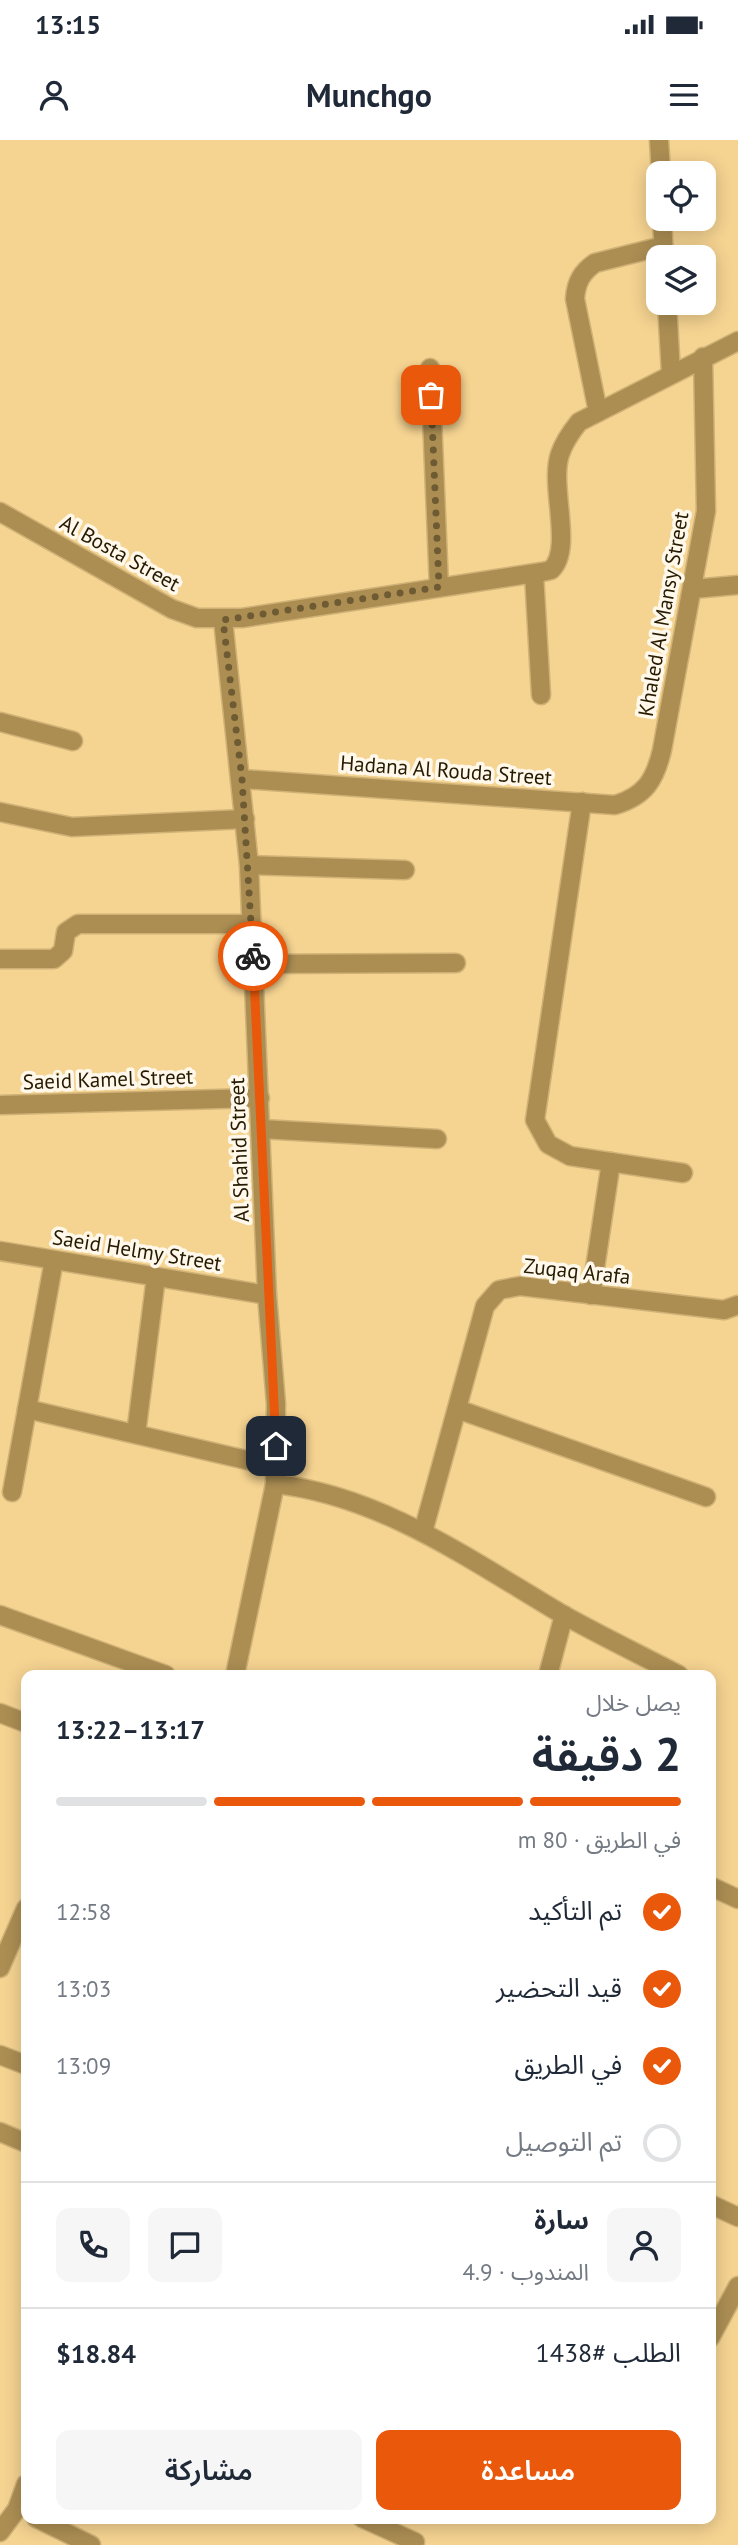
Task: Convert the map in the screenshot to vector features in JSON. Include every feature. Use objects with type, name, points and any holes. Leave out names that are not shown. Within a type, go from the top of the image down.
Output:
[{"type":"street","points":[[659,140],[660,161]]},
{"type":"street","points":[[598,412],[575,299],[576,288],[586,269],[595,263],[646,254]]},
{"type":"street","points":[[668,315],[671,374]]},
{"type":"street","points":[[541,695],[534,574],[551,570],[561,555],[556,476],[559,456],[567,437],[579,422],[738,341]]},
{"type":"street","name":"Khaled Al Mansy Street","points":[[645,791],[656,775],[662,750],[706,511],[703,357]]},
{"type":"street","points":[[430,368],[439,587]]},
{"type":"street","name":"Al Bosta Street","points":[[2,517],[172,609],[197,618],[223,620],[534,574]]},
{"type":"street","points":[[693,589],[738,585]]},
{"type":"street","name":"Al Shahid Street","points":[[223,620],[242,779],[249,865],[267,1295],[276,1404],[276,1476],[236,1670]]},
{"type":"street","points":[[0,722],[72,741]]},
{"type":"street","name":"Hadana Al Rouda Street","points":[[242,779],[615,805],[645,791]]},
{"type":"street","points":[[582,802],[535,1120],[548,1144],[570,1156],[683,1173]]},
{"type":"street","points":[[0,812],[72,827],[245,819]]},
{"type":"street","points":[[249,865],[405,870]]},
{"type":"street","points":[[0,959],[54,959],[63,951],[66,932],[78,924],[251,924]]},
{"type":"street","points":[[254,964],[456,963]]},
{"type":"street","name":"Saeid Kamel Street","points":[[0,1105],[260,1098]]},
{"type":"street","points":[[261,1129],[437,1139]]},
{"type":"street","points":[[591,1295],[611,1162]]},
{"type":"street","name":"Saeid Helmy Street","points":[[0,1251],[267,1295]]},
{"type":"street","points":[[12,1492],[54,1260]]},
{"type":"street","points":[[136,1434],[156,1276]]},
{"type":"street","name":"Zuqaq Arafa","points":[[423,1532],[485,1306],[491,1297],[509,1286],[724,1310],[738,1304]]},
{"type":"street","points":[[27,1409],[136,1434],[276,1476],[300,1487],[357,1505],[423,1532],[565,1615],[670,1670]]},
{"type":"street","points":[[457,1409],[706,1497]]},
{"type":"street","points":[[0,1615],[152,1670]]},
{"type":"street","points":[[549,1670],[565,1615]]},
{"type":"street","points":[[0,1713],[21,1721]]},
{"type":"street","points":[[716,1889],[738,1899]]},
{"type":"street","points":[[0,1968],[21,1920]]},
{"type":"street","points":[[0,2055],[21,2063]]},
{"type":"street","points":[[0,2132],[21,2141]]},
{"type":"street","points":[[716,2207],[738,2216]]},
{"type":"street","points":[[716,2327],[738,2286]]},
{"type":"street","points":[[0,2532],[21,2512]]},
{"type":"street","points":[[48,2524],[91,2545]]},
{"type":"street","points":[[375,2524],[415,2542]]},
{"type":"way so far","points":[[253,956],[242,779],[223,620],[439,587],[431,395]]},
{"type":"route","points":[[253,956],[276,1446]]}]
